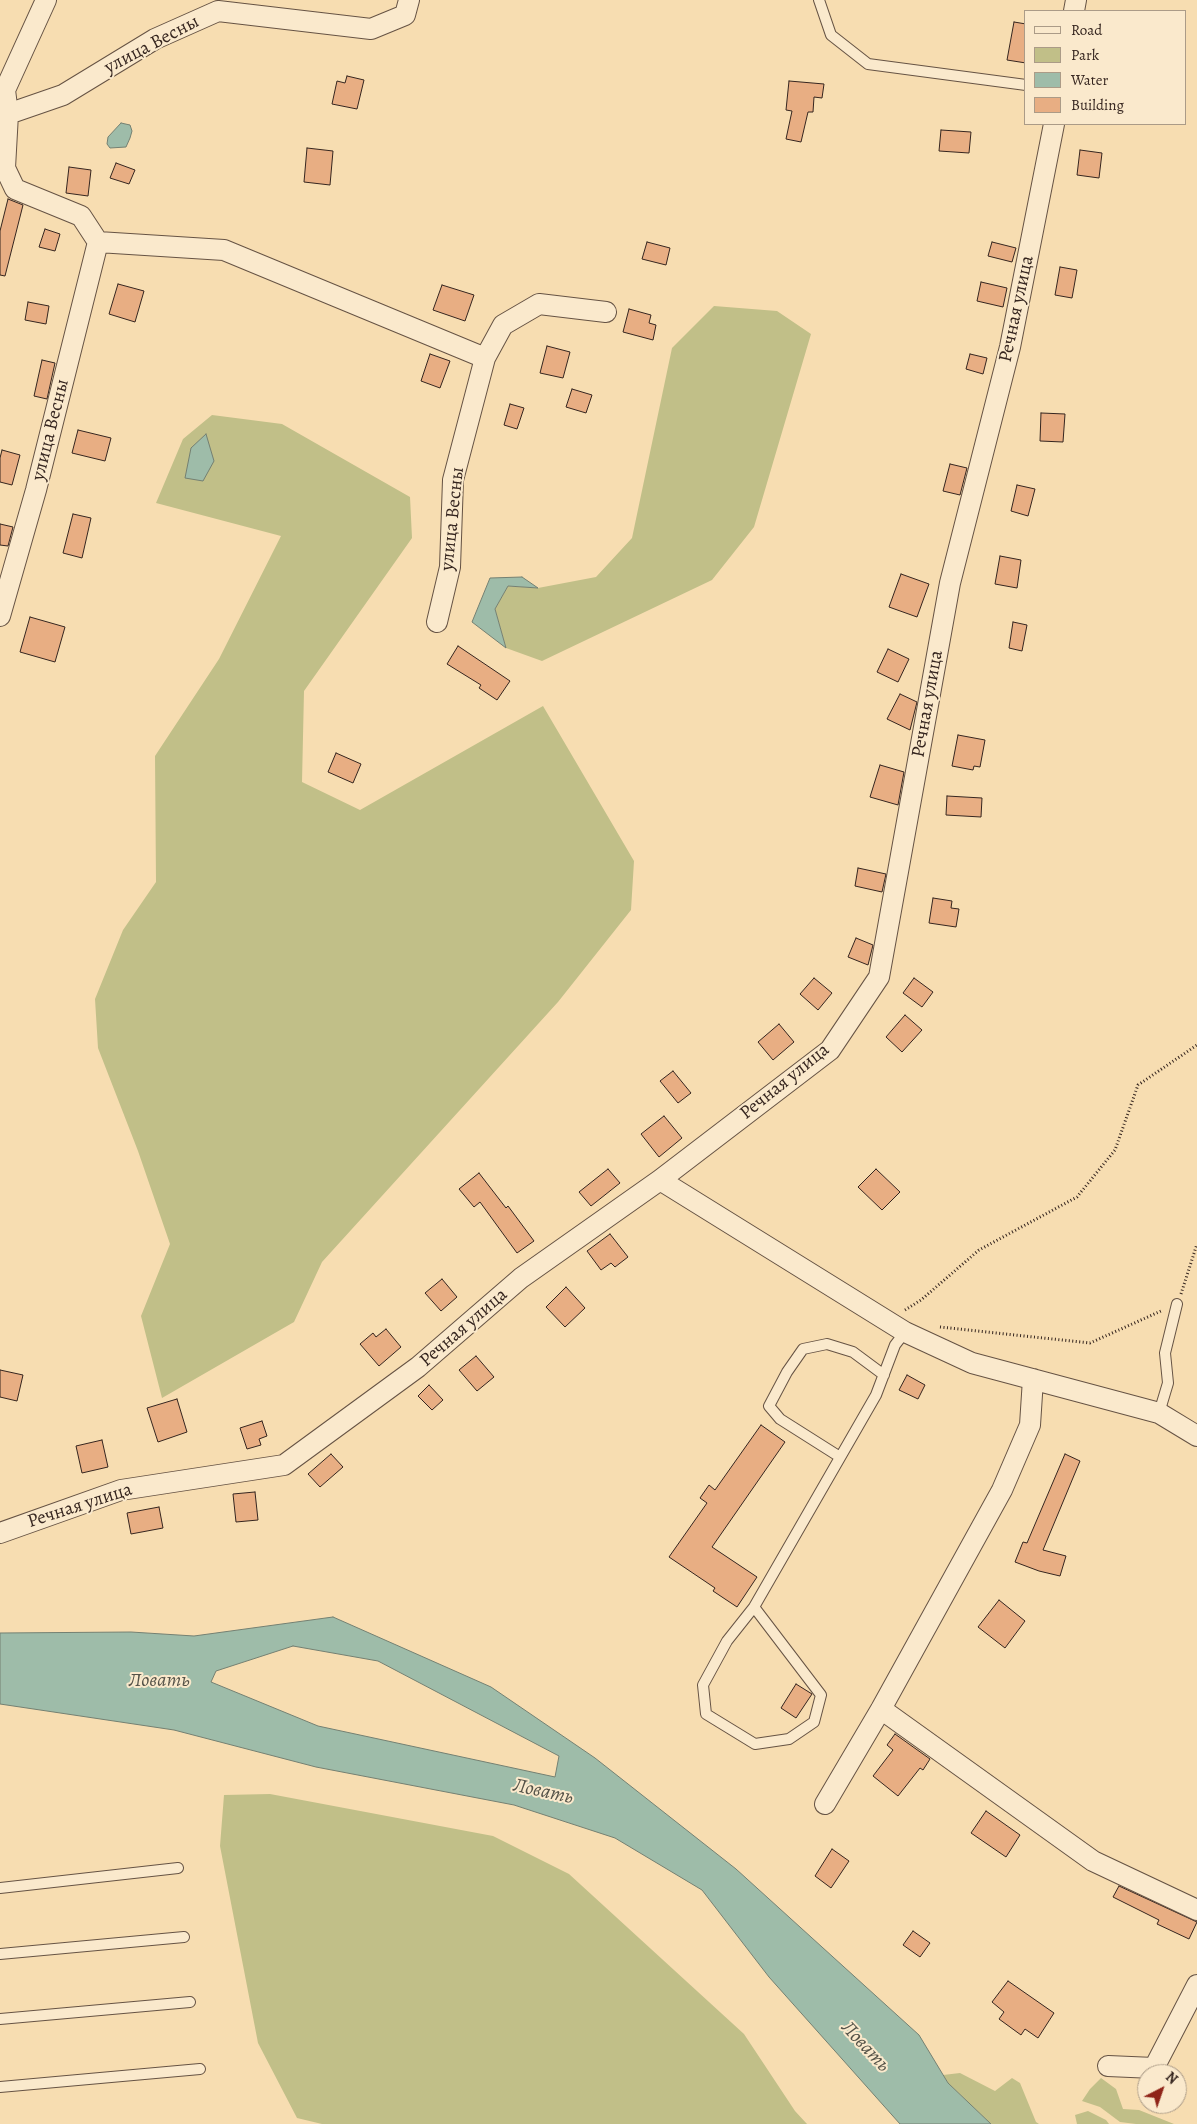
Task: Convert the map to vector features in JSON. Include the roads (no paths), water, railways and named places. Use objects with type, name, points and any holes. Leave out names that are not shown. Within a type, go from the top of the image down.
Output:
[{"type":"street","points":[[46,0],[3,89],[8,114],[4,168],[15,189],[80,216],[98,242],[224,250],[485,358]]},
{"type":"street","name":"улица Весны","points":[[8,114],[63,94],[155,39],[218,11],[371,29],[405,15],[409,0]]},
{"type":"street","name":"Речная улица","points":[[0,1533],[121,1490],[284,1464],[418,1367],[521,1278],[660,1180],[830,1050],[879,977],[950,583],[1010,347],[1054,125]]},
{"type":"street","name":"улица Весны","points":[[0,616],[36,490],[98,242]]},
{"type":"street","name":"улица Весны","points":[[437,622],[450,567],[453,480],[485,358],[503,325],[539,304],[606,312]]},
{"type":"street","points":[[660,1180],[905,1332],[972,1363],[1159,1413],[1197,1436]]},
{"type":"street","points":[[825,1804],[881,1708],[1002,1490],[1030,1425],[1033,1379]]},
{"type":"street","points":[[881,1708],[1093,1861],[1197,1910]]},
{"type":"street","points":[[1108,2066],[1154,2068],[1197,1985]]},
{"type":"lane","points":[[819,0],[831,35],[868,64],[1024,84]]},
{"type":"lane","points":[[1159,1413],[1168,1383],[1165,1353],[1177,1304]]},
{"type":"lane","points":[[754,1607],[821,1695],[814,1722],[789,1739],[754,1744],[706,1714],[703,1685],[727,1641],[754,1607],[876,1395],[895,1345],[905,1332]]},
{"type":"lane","points":[[840,1457],[780,1420],[769,1406],[787,1372],[803,1349],[827,1344],[853,1352],[884,1375]]},
{"type":"lane","points":[[0,1888],[178,1868]]},
{"type":"lane","points":[[0,1954],[184,1938]]},
{"type":"lane","points":[[0,2019],[190,2002]]},
{"type":"lane","points":[[0,2087],[200,2069]]},
{"type":"water","points":[[121,123],[130,125],[132,131],[130,138],[126,147],[110,148],[107,144],[108,137]]},
{"type":"water","points":[[206,434],[214,461],[203,481],[185,478],[191,448]]},
{"type":"water","points":[[522,577],[538,588],[508,586],[495,609],[506,648],[472,622],[490,578]]},
{"type":"water","name":"Ловать","points":[[333,1617],[491,1687],[595,1758],[736,1869],[919,2035],[948,2083],[991,2124],[900,2124],[769,1977],[702,1890],[615,1838],[514,1805],[316,1767],[174,1730],[0,1704],[0,1633],[131,1632],[194,1636]],"holes":[[[293,1646],[378,1661],[559,1756],[555,1777],[318,1726],[211,1682],[216,1671]]]}]
